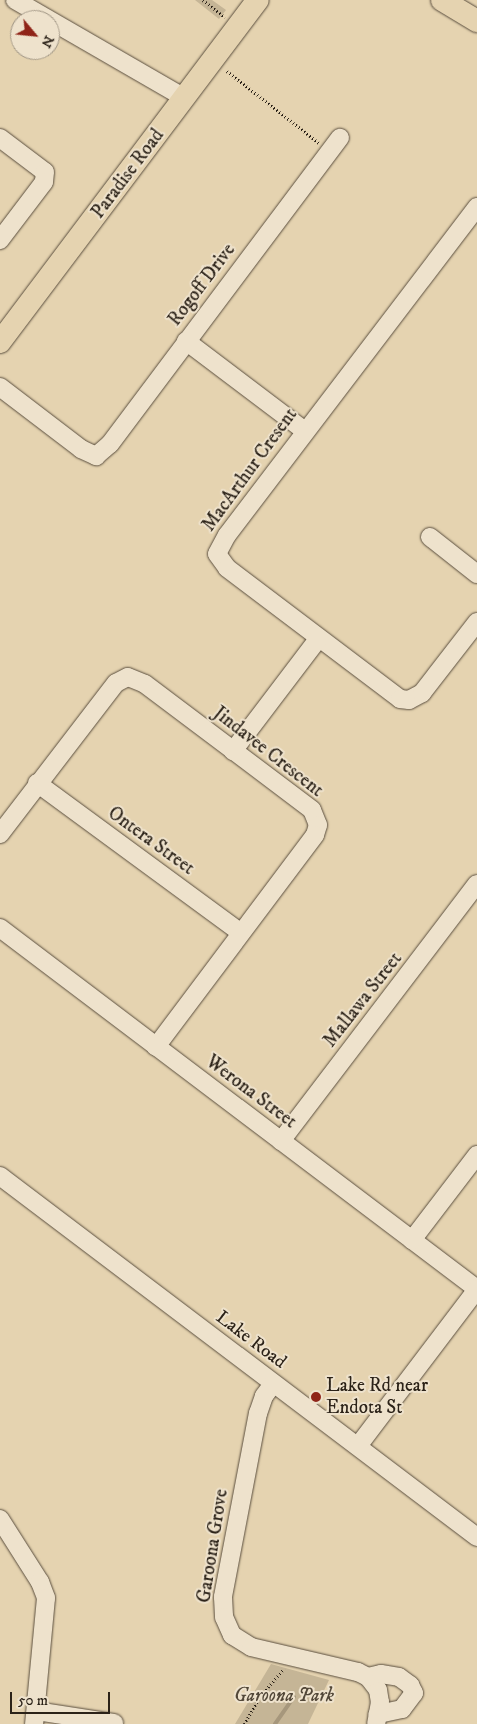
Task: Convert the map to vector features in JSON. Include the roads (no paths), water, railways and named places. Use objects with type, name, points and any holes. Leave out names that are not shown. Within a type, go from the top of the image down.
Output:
[{"type":"main road","points":[[442,0],[477,21]]},
{"type":"main road","name":"Paradise Road","points":[[0,342],[260,2]]},
{"type":"street","points":[[15,0],[185,98]]},
{"type":"street","points":[[0,138],[44,172],[44,182],[0,240]]},
{"type":"street","name":"Rogoff Drive","points":[[0,387],[81,449],[96,456],[110,444],[340,138]]},
{"type":"street","name":"MacArthur Cresent","points":[[475,212],[305,430],[227,535],[217,554],[227,568],[318,639],[389,692],[409,700],[422,693],[477,622]]},
{"type":"street","points":[[186,341],[305,430]]},
{"type":"street","points":[[430,537],[477,574]]},
{"type":"street","points":[[233,751],[318,639]]},
{"type":"street","name":"Jindavee Crescent","points":[[0,834],[37,783],[116,683],[128,678],[145,684],[312,810],[318,825],[315,835],[156,1047]]},
{"type":"street","name":"Ontera Street","points":[[37,783],[241,933]]},
{"type":"street","name":"Mallawa Street","points":[[281,1141],[477,884]]},
{"type":"street","name":"Werona Street","points":[[0,928],[477,1289]]},
{"type":"street","points":[[412,1240],[477,1155]]},
{"type":"street","name":"Lake Road","points":[[0,1176],[477,1538]]},
{"type":"street","points":[[358,1446],[477,1289]]},
{"type":"street","name":"Garoona Grove","points":[[273,1384],[264,1396],[258,1413],[223,1597],[224,1617],[232,1635],[250,1646],[358,1672],[368,1677],[378,1690],[377,1719],[402,1709],[414,1693],[410,1685],[399,1677],[381,1674],[368,1677]]},
{"type":"street","points":[[0,1521],[40,1582],[46,1598],[35,1717],[114,1723]]},
{"type":"waterway","points":[[275,1724],[294,1697]]},
{"type":"place","name":"Lake Rd near Endota St","points":[[316,1397]]},
{"type":"park label","name":"Garoona Park","points":[[284,1696]]}]
